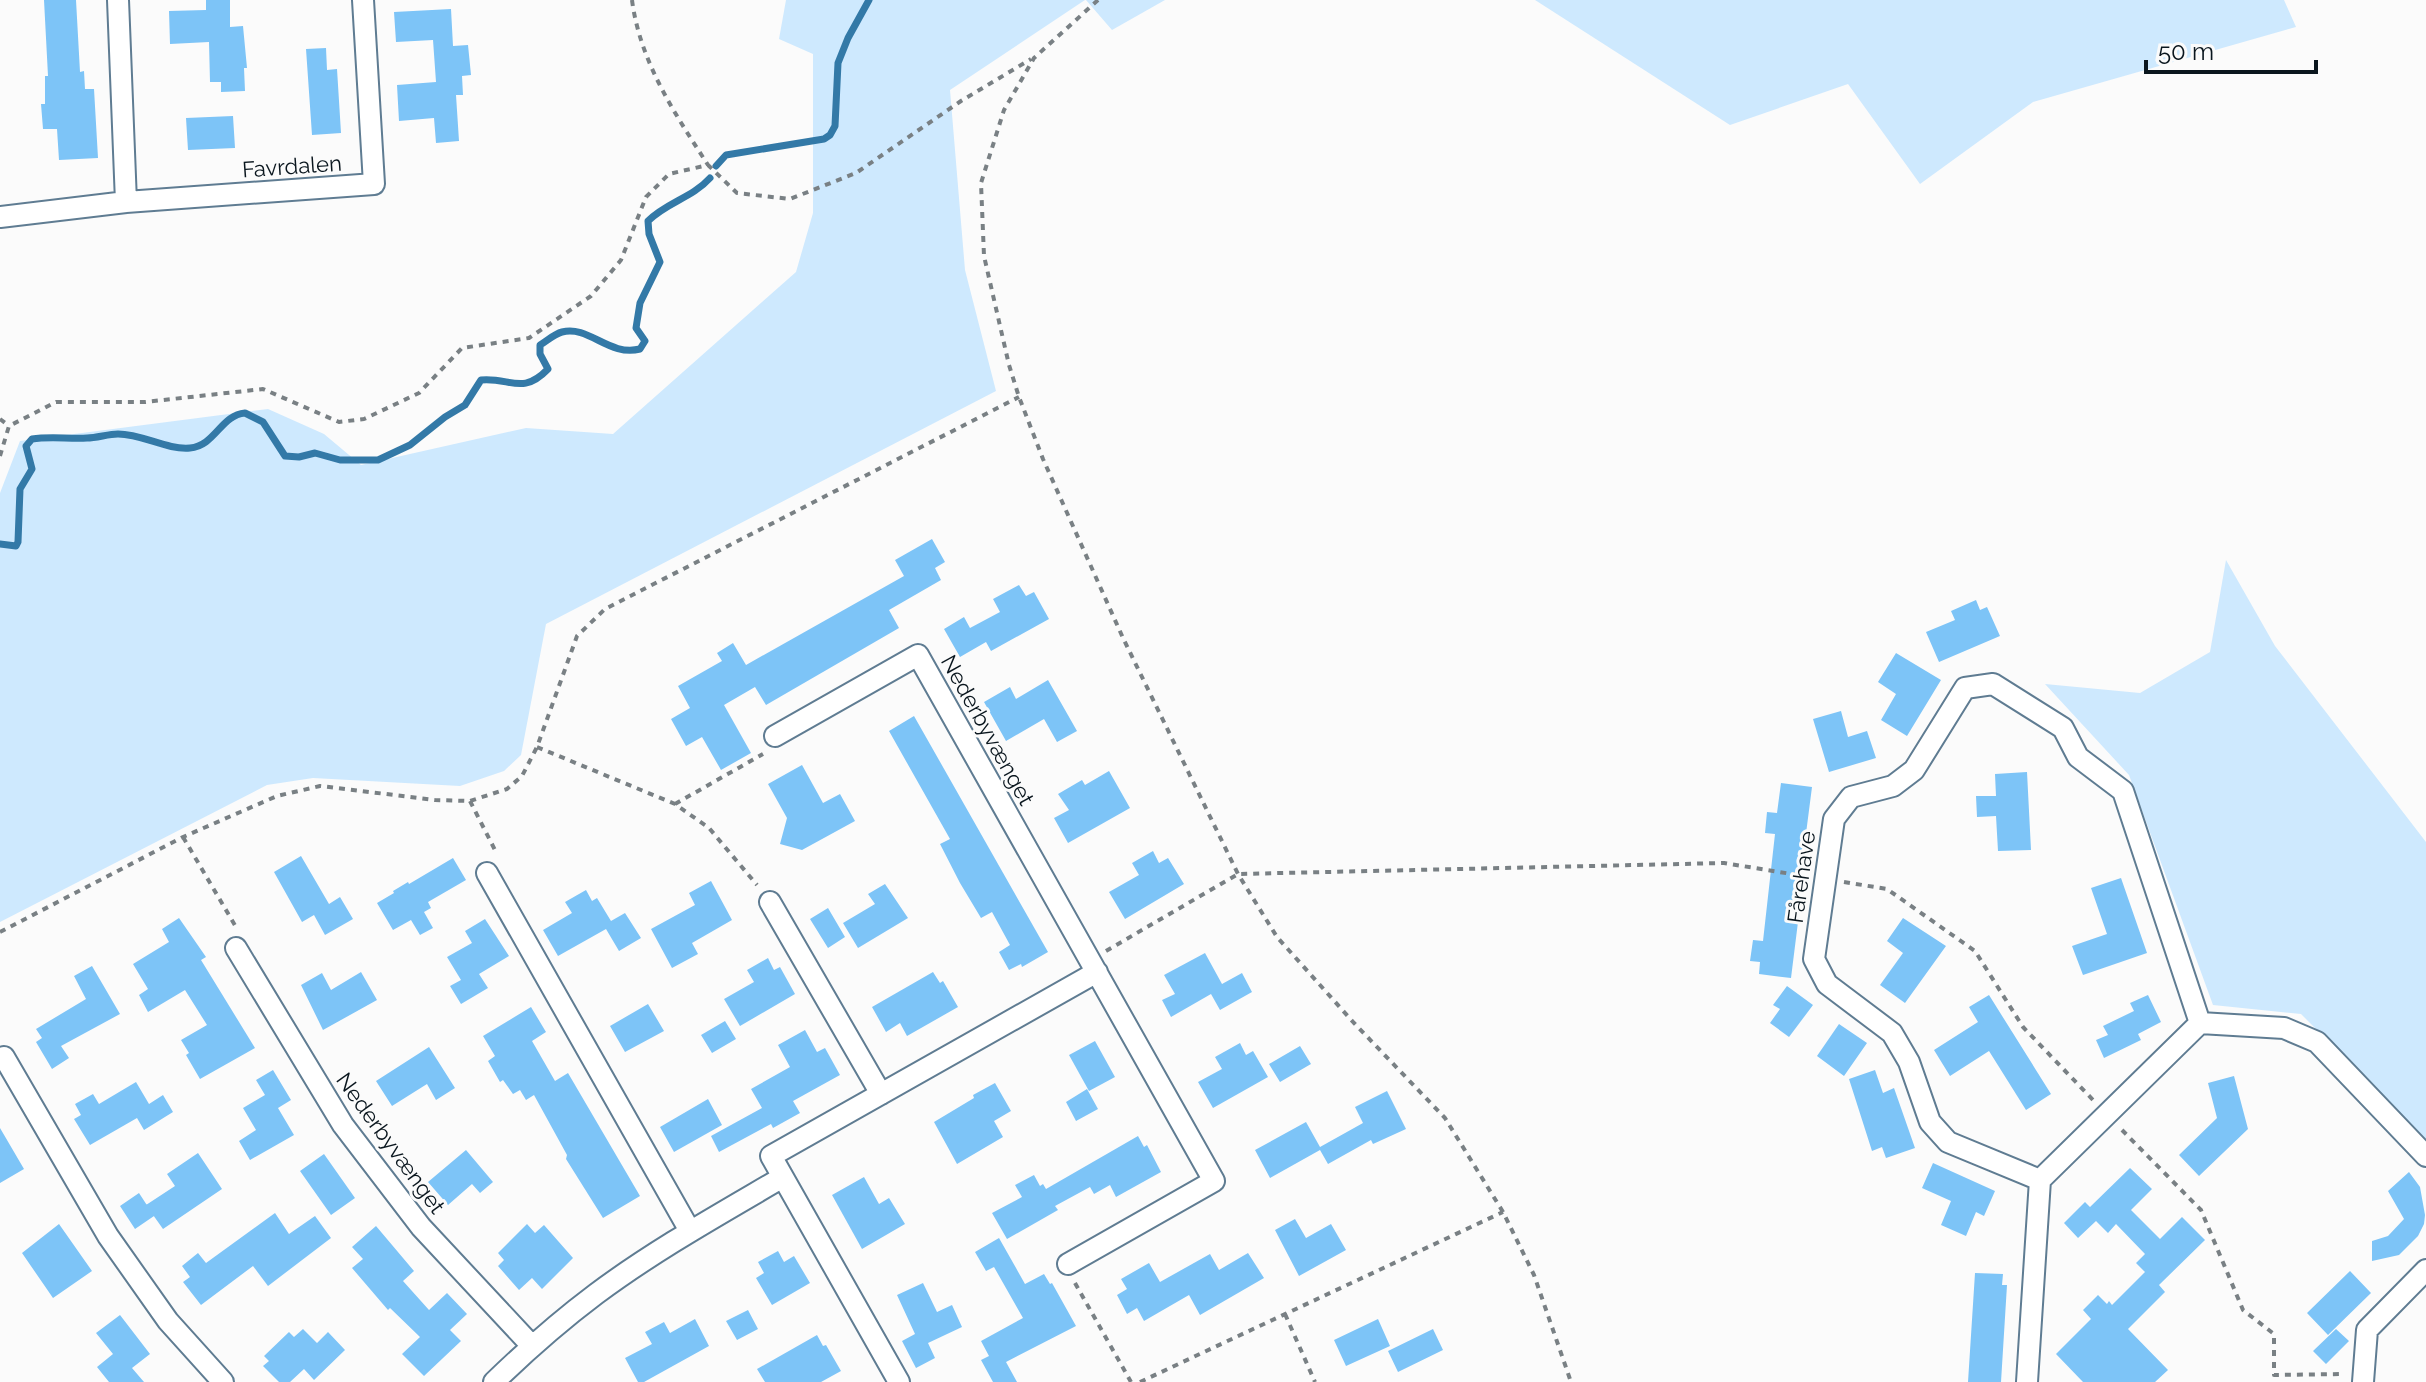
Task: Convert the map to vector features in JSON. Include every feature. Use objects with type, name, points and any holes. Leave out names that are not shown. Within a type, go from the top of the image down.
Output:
[{"type":"street","points":[[118,0],[126,202]]},
{"type":"street","name":"Favrdalen","points":[[0,217],[126,202],[374,184],[363,0]]},
{"type":"street","name":"Nederbyvænget","points":[[775,736],[918,655],[1214,1181],[1068,1264]]},
{"type":"street","name":"Fårehave","points":[[2040,1180],[1948,1142],[1930,1122],[1909,1062],[1892,1033],[1827,984],[1814,959],[1834,819],[1851,797],[1893,786],[1914,770],[1965,688],[1993,684],[2063,728],[2078,757],[2123,791],[2200,1023]]},
{"type":"street","points":[[487,873],[690,1231]]},
{"type":"street","points":[[770,902],[881,1094]]},
{"type":"street","name":"Nederbyvænget","points":[[236,948],[343,1125],[421,1227],[532,1346]]},
{"type":"street","points":[[899,1382],[771,1156],[1094,966]]},
{"type":"street","points":[[2027,1382],[2040,1180],[2200,1023],[2284,1028],[2317,1042],[2426,1156]]},
{"type":"street","points":[[4,1057],[108,1236],[168,1321],[223,1382]]},
{"type":"street","points":[[494,1382],[597,1293],[690,1231],[783,1177]]},
{"type":"street","points":[[2363,1382],[2367,1330],[2426,1270]]},
{"type":"path","points":[[632,0],[636,28],[666,101],[708,165],[737,193],[790,199],[856,173],[961,101],[1034,58],[1098,0]]},
{"type":"path","points":[[1034,58],[1004,110],[981,183],[984,256],[1009,365],[1043,459],[1123,638],[1238,874],[1277,937],[1445,1118],[1503,1212],[1534,1275],[1571,1382]]},
{"type":"path","points":[[0,456],[9,426],[56,402],[145,402],[263,389],[339,422],[364,419],[419,393],[462,348],[529,338],[591,296],[621,260],[646,197],[669,174],[708,165]]},
{"type":"path","points":[[0,932],[183,837],[277,796],[320,786],[435,800],[470,801],[507,789],[522,776],[537,747],[577,636],[605,609],[1019,397]]},
{"type":"path","points":[[0,419],[9,426]]},
{"type":"path","points":[[675,804],[772,749],[775,736]]},
{"type":"path","points":[[537,747],[675,804],[709,828],[770,902]]},
{"type":"path","points":[[470,801],[500,861],[487,873]]},
{"type":"path","points":[[183,837],[241,935],[236,948]]},
{"type":"path","points":[[1094,966],[1238,874]]},
{"type":"path","points":[[1140,1382],[1503,1212]]},
{"type":"path","points":[[1068,1264],[1071,1276],[1131,1382]]},
{"type":"path","points":[[1285,1314],[1315,1382]]},
{"type":"path","points":[[2272,1382],[2274,1375]]},
{"type":"shaded area","points":[[786,0],[1085,0],[950,90],[965,270],[996,391],[546,624],[521,755],[504,771],[460,786],[313,778],[267,785],[0,922],[0,493],[20,441],[268,409],[324,434],[361,465],[526,428],[613,434],[796,272],[813,213],[813,54],[779,39]]},
{"type":"shaded area","points":[[1086,0],[1165,0],[1112,30]]},
{"type":"shaded area","points":[[1535,0],[2284,0],[2296,27],[2033,102],[1920,184],[1848,84],[1730,125]]},
{"type":"shaded area","points":[[2226,560],[2275,646],[2426,842],[2426,1139],[2301,1014],[2213,1005],[2129,775],[2045,684],[2140,693],[2210,652]]},
{"type":"building","points":[[44,0],[76,0],[80,72],[84,71],[85,89],[94,89],[98,158],[59,160],[57,129],[43,129],[41,104],[45,104],[45,76],[48,76]]},
{"type":"building","points":[[206,0],[230,0],[230,27],[243,26],[247,68],[244,68],[245,91],[221,92],[221,82],[210,82],[209,42],[170,44],[169,11],[206,10]]},
{"type":"building","points":[[451,9],[453,46],[468,45],[471,75],[462,76],[463,95],[456,95],[459,141],[436,143],[434,118],[399,121],[397,85],[436,82],[433,40],[396,42],[394,12]]},
{"type":"building","points":[[326,48],[327,70],[337,69],[341,133],[312,135],[306,49]]},
{"type":"building","points":[[233,116],[235,148],[188,150],[186,118]]},
{"type":"building","points":[[932,539],[945,562],[935,568],[941,580],[889,610],[899,628],[766,705],[755,687],[724,705],[751,753],[721,770],[702,737],[686,746],[671,719],[690,708],[678,686],[722,661],[717,653],[733,643],[746,665],[904,576],[895,560]]},
{"type":"building","points":[[1019,585],[1026,596],[1034,592],[1049,619],[991,651],[986,642],[960,657],[944,629],[964,617],[970,628],[1000,612],[993,599]]},
{"type":"building","points":[[1976,600],[1980,610],[1987,607],[2000,636],[1939,662],[1926,632],[1955,620],[1951,611]]},
{"type":"building","points":[[1896,653],[1941,680],[1907,736],[1881,720],[1896,694],[1878,682]]},
{"type":"building","points":[[1048,680],[1077,731],[1057,742],[1044,719],[1006,741],[984,702],[1010,687],[1016,699]]},
{"type":"building","points":[[1841,711],[1848,737],[1867,731],[1876,758],[1829,772],[1813,719]]},
{"type":"building","points":[[914,716],[1048,952],[1022,967],[1021,964],[1009,970],[999,952],[1010,945],[992,912],[981,918],[960,883],[940,844],[950,839],[889,731]]},
{"type":"building","points":[[802,765],[823,803],[840,794],[855,821],[802,850],[780,844],[787,818],[768,784]]},
{"type":"building","points":[[1109,771],[1130,808],[1068,843],[1054,818],[1069,810],[1058,794],[1082,780],[1085,785]]},
{"type":"building","points":[[2027,772],[2031,850],[1998,851],[1996,816],[1977,817],[1976,796],[1996,796],[1995,774]]},
{"type":"building","points":[[1781,783],[1812,787],[1796,889],[1802,890],[1791,978],[1759,974],[1760,962],[1750,961],[1753,940],[1763,941],[1775,834],[1765,833],[1767,812],[1777,813]]},
{"type":"building","points":[[1153,851],[1159,863],[1168,858],[1184,884],[1125,919],[1109,892],[1139,875],[1132,863]]},
{"type":"building","points":[[301,856],[329,904],[340,897],[353,919],[325,935],[314,915],[302,922],[274,872]]},
{"type":"building","points":[[453,858],[466,880],[428,902],[431,908],[424,912],[433,928],[420,935],[411,920],[393,930],[377,903]]},
{"type":"building","points":[[2121,878],[2147,953],[2083,975],[2072,946],[2107,934],[2091,888]]},
{"type":"building","points":[[711,881],[732,920],[692,943],[698,954],[672,968],[651,929],[695,905],[689,893]]},
{"type":"building","points":[[885,884],[908,918],[858,948],[843,923],[875,904],[868,894]]},
{"type":"building","points":[[586,890],[592,901],[597,898],[611,921],[625,913],[641,938],[619,951],[606,929],[558,956],[543,930],[572,913],[565,902]]},
{"type":"building","points":[[828,908],[845,937],[828,948],[810,919]]},
{"type":"building","points":[[179,918],[206,957],[201,960],[255,1048],[200,1079],[181,1040],[207,1025],[185,990],[148,1012],[139,995],[148,989],[133,964],[169,942],[162,929]]},
{"type":"building","points":[[1903,918],[1946,946],[1905,1003],[1880,985],[1903,953],[1887,941]]},
{"type":"building","points":[[485,919],[509,956],[479,974],[488,988],[461,1004],[450,986],[461,980],[447,957],[472,943],[465,931]]},
{"type":"building","points":[[1205,953],[1222,984],[1242,973],[1252,992],[1220,1010],[1211,994],[1171,1017],[1162,1000],[1175,994],[1164,975]]},
{"type":"building","points":[[768,958],[774,970],[780,967],[795,994],[740,1026],[724,999],[754,982],[747,970]]},
{"type":"building","points":[[92,966],[120,1014],[61,1046],[69,1058],[52,1069],[36,1042],[42,1038],[36,1029],[86,999],[74,976]]},
{"type":"building","points":[[361,972],[377,1000],[323,1030],[301,985],[322,973],[331,990]]},
{"type":"building","points":[[933,972],[940,983],[943,981],[958,1007],[907,1036],[900,1023],[886,1032],[872,1007]]},
{"type":"building","points":[[1787,986],[1813,1005],[1789,1037],[1770,1023],[1780,1009],[1773,1005]]},
{"type":"building","points":[[1989,995],[2051,1094],[2026,1110],[1989,1051],[1950,1076],[1934,1050],[1978,1022],[1969,1007]]},
{"type":"building","points":[[2148,995],[2161,1022],[2138,1034],[2141,1040],[2104,1058],[2096,1040],[2108,1035],[2103,1026],[2134,1011],[2130,1003]]},
{"type":"building","points":[[648,1004],[664,1031],[625,1052],[610,1026]]},
{"type":"building","points":[[531,1007],[546,1032],[532,1041],[555,1081],[568,1073],[640,1196],[603,1218],[566,1159],[567,1155],[534,1095],[526,1100],[520,1090],[513,1094],[503,1080],[500,1082],[488,1061],[495,1056],[483,1036]]},
{"type":"building","points":[[725,1021],[736,1039],[712,1053],[701,1035]]},
{"type":"building","points":[[1839,1024],[1867,1043],[1844,1076],[1817,1056]]},
{"type":"building","points":[[805,1030],[817,1052],[825,1048],[840,1075],[793,1101],[800,1113],[773,1128],[771,1124],[719,1152],[711,1136],[762,1108],[751,1089],[790,1067],[778,1045]]},
{"type":"building","points":[[1095,1041],[1115,1077],[1089,1091],[1069,1055]]},
{"type":"building","points":[[1240,1043],[1246,1055],[1253,1051],[1268,1077],[1213,1108],[1198,1082],[1222,1069],[1215,1057]]},
{"type":"building","points":[[1300,1046],[1311,1064],[1280,1082],[1269,1064]]},
{"type":"building","points":[[429,1047],[455,1088],[436,1100],[427,1084],[392,1106],[376,1081]]},
{"type":"building","points":[[273,1070],[291,1100],[278,1108],[294,1135],[250,1160],[239,1141],[256,1130],[243,1108],[265,1095],[256,1080]]},
{"type":"building","points":[[1875,1070],[1883,1093],[1894,1088],[1915,1148],[1886,1158],[1882,1147],[1872,1151],[1849,1079]]},
{"type":"building","points":[[2234,1076],[2248,1129],[2199,1176],[2179,1155],[2217,1118],[2208,1083]]},
{"type":"building","points":[[136,1082],[149,1104],[163,1095],[173,1112],[144,1130],[137,1118],[90,1145],[74,1119],[81,1115],[75,1104],[93,1094],[99,1104]]},
{"type":"building","points":[[995,1083],[1011,1111],[994,1121],[1003,1137],[957,1164],[934,1122]]},
{"type":"building","points":[[1087,1089],[1098,1109],[1076,1121],[1066,1102]]},
{"type":"building","points":[[1387,1091],[1406,1129],[1373,1144],[1371,1140],[1328,1164],[1320,1150],[1270,1178],[1255,1150],[1306,1122],[1320,1147],[1363,1123],[1355,1107]]},
{"type":"building","points":[[708,1099],[722,1125],[674,1152],[660,1127]]},
{"type":"building","points":[[0,1128],[24,1169],[0,1183]]},
{"type":"building","points":[[1138,1136],[1144,1147],[1147,1145],[1161,1172],[1116,1197],[1110,1185],[1094,1194],[1090,1187],[1055,1206],[1058,1210],[1007,1239],[992,1213],[1022,1197],[1015,1185],[1034,1175],[1040,1186],[1043,1184],[1046,1189]]},
{"type":"building","points":[[466,1150],[493,1182],[480,1193],[472,1184],[448,1205],[428,1182]]},
{"type":"building","points":[[198,1153],[222,1189],[163,1229],[146,1205],[175,1186],[167,1174]]},
{"type":"building","points":[[324,1154],[355,1198],[331,1215],[300,1171]]},
{"type":"building","points":[[1933,1163],[1995,1191],[1984,1216],[1976,1212],[1966,1236],[1941,1225],[1951,1201],[1922,1188]]},
{"type":"building","points":[[2130,1168],[2152,1189],[2131,1210],[2160,1239],[2182,1217],[2205,1240],[2159,1285],[2165,1292],[2128,1329],[2168,1370],[2155,1382],[2083,1382],[2056,1354],[2091,1319],[2083,1310],[2098,1295],[2112,1305],[2145,1272],[2136,1263],[2145,1254],[2116,1224],[2108,1233],[2096,1221],[2078,1238],[2064,1223],[2085,1202],[2090,1207]]},
{"type":"building","points":[[2409,1172],[2420,1187],[2424,1224],[2418,1236],[2399,1255],[2372,1261],[2372,1241],[2388,1236],[2404,1219],[2388,1191]]},
{"type":"building","points":[[864,1177],[879,1204],[889,1198],[905,1224],[862,1249],[832,1195]]},
{"type":"building","points":[[139,1193],[154,1216],[135,1229],[120,1206]]},
{"type":"building","points":[[275,1213],[289,1234],[315,1216],[331,1238],[268,1286],[253,1266],[201,1305],[183,1282],[190,1277],[182,1266],[198,1253],[206,1263]]},
{"type":"building","points":[[1295,1219],[1306,1238],[1331,1224],[1346,1250],[1299,1276],[1275,1230]]},
{"type":"building","points":[[59,1224],[92,1271],[53,1298],[22,1253]]},
{"type":"building","points":[[527,1224],[535,1233],[544,1225],[573,1258],[542,1289],[532,1278],[519,1290],[498,1266],[504,1260],[498,1253]]},
{"type":"building","points":[[376,1226],[414,1271],[403,1281],[429,1310],[447,1293],[467,1314],[450,1330],[461,1341],[424,1376],[402,1354],[420,1337],[390,1308],[388,1310],[352,1268],[363,1259],[352,1247]]},
{"type":"building","points":[[999,1238],[1025,1284],[1044,1274],[1076,1326],[1006,1362],[1017,1382],[993,1382],[981,1360],[989,1356],[981,1341],[1023,1318],[994,1267],[986,1271],[975,1252]]},
{"type":"building","points":[[778,1251],[784,1262],[794,1256],[810,1283],[772,1305],[756,1278],[764,1273],[758,1262]]},
{"type":"building","points":[[1248,1253],[1264,1278],[1200,1315],[1189,1295],[1144,1321],[1137,1308],[1127,1314],[1117,1295],[1127,1289],[1121,1279],[1149,1263],[1160,1282],[1210,1254],[1219,1270]]},
{"type":"building","points":[[2350,1271],[2371,1293],[2328,1335],[2307,1313]]},
{"type":"building","points":[[1975,1273],[2003,1274],[2002,1285],[2007,1285],[2001,1382],[1968,1382]]},
{"type":"building","points":[[923,1283],[937,1312],[952,1305],[962,1327],[928,1343],[935,1358],[916,1368],[902,1341],[915,1334],[897,1295]]},
{"type":"building","points":[[748,1310],[758,1329],[737,1340],[726,1321]]},
{"type":"building","points":[[120,1315],[150,1354],[132,1368],[144,1382],[109,1382],[97,1367],[113,1354],[96,1333]]},
{"type":"building","points":[[695,1319],[709,1346],[644,1382],[638,1382],[625,1358],[652,1344],[645,1332],[664,1322],[670,1333]]},
{"type":"building","points":[[1378,1319],[1390,1346],[1346,1366],[1334,1340]]},
{"type":"building","points":[[303,1329],[317,1343],[328,1332],[345,1350],[314,1380],[304,1369],[290,1382],[279,1382],[263,1366],[269,1361],[264,1356],[289,1332],[294,1337]]},
{"type":"building","points":[[1433,1329],[1443,1350],[1398,1372],[1388,1351]]},
{"type":"building","points":[[2336,1329],[2349,1341],[2326,1364],[2313,1351]]},
{"type":"building","points":[[817,1335],[841,1371],[821,1382],[765,1382],[757,1369]]},
{"type":"waterway","points":[[716,166],[726,155],[824,139],[830,135],[835,126],[838,63],[869,0]]},
{"type":"waterway","points":[[0,544],[16,546],[18,542],[20,489],[32,469],[26,446],[32,439],[91,438],[118,434],[172,447],[190,448],[206,442],[230,419],[245,413],[263,422],[285,456],[315,453],[340,460],[378,460],[410,445],[465,405],[481,380],[523,384],[539,377],[548,369],[540,354],[540,345],[559,333],[572,331],[619,349],[640,349],[645,341],[636,328],[640,303],[660,262],[649,234],[648,221],[710,178]]}]
